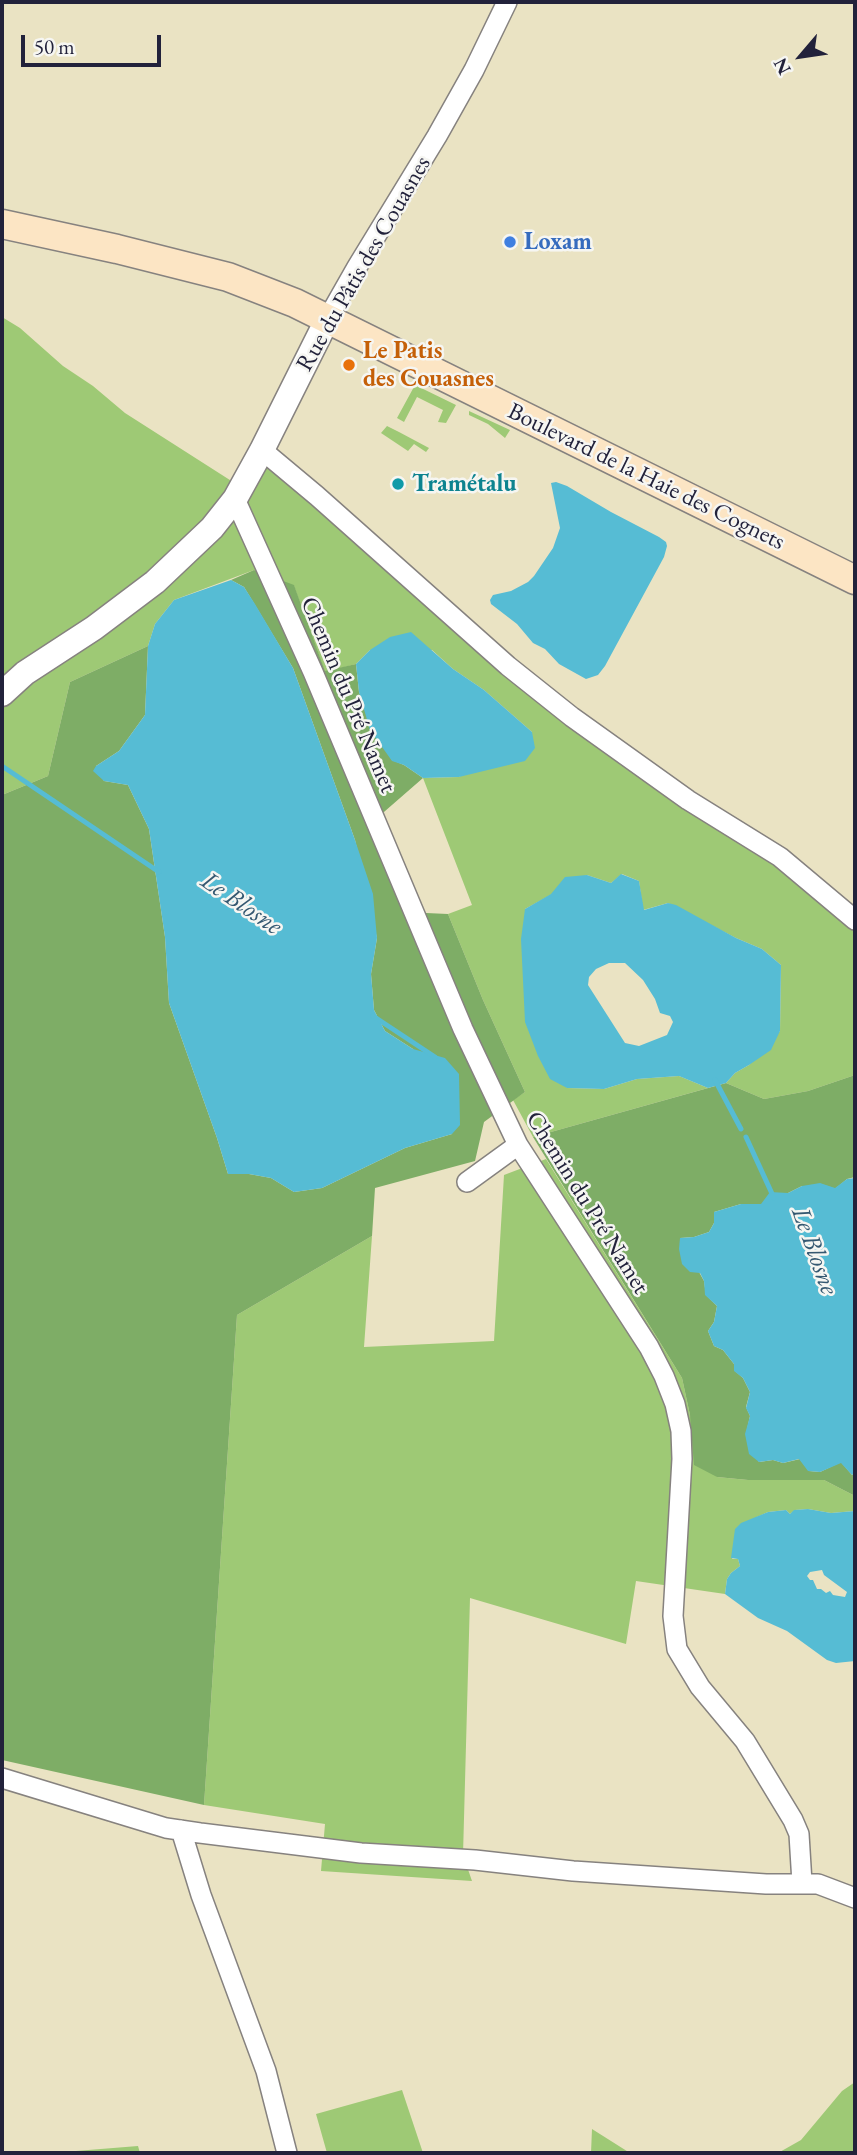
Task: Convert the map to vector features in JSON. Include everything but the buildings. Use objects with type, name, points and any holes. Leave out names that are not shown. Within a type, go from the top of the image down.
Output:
[{"type":"main road","name":"Boulevard de la Haie des Cognets","points":[[2,224],[228,277],[295,303],[855,580]]},
{"type":"street","name":"Rue du Pâtis des Couasnes","points":[[2,694],[25,673],[94,628],[155,582],[216,523],[235,499],[328,318],[443,125],[507,2]]},
{"type":"street","points":[[262,450],[508,666],[572,717],[688,800],[780,858],[855,920]]},
{"type":"street","name":"Chemin du Pré Namet","points":[[235,499],[313,672],[463,1029],[518,1144],[649,1347],[664,1376],[675,1404],[681,1432],[682,1459],[673,1616],[677,1649],[700,1687],[745,1741],[793,1820],[799,1834],[802,1883]]},
{"type":"street","points":[[467,1182],[518,1144]]},
{"type":"street","points":[[2,1778],[166,1828],[361,1853],[766,1884],[818,1884],[855,1898]]},
{"type":"street","points":[[181,1830],[201,1895],[255,2037],[284,2101],[287,2153]]},
{"type":"green space","points":[[2,317],[20,328],[63,366],[93,386],[125,413],[233,482],[267,458],[523,673],[855,910],[855,1075],[808,1091],[764,1099],[726,1083],[735,1073],[749,1065],[780,1031],[781,965],[762,949],[668,903],[643,910],[639,881],[622,874],[611,883],[587,875],[525,909],[567,1088],[604,1089],[637,1079],[679,1076],[708,1088],[533,1137],[513,1100],[525,1092],[448,914],[472,905],[423,778],[459,777],[532,732],[432,650],[370,650],[356,664],[325,672],[294,586],[254,570],[174,600],[155,624],[148,646],[70,682],[48,776],[2,795]]},
{"type":"green space","points":[[415,385],[456,405],[446,423],[438,422],[443,410],[417,397],[404,422],[397,418]]},
{"type":"green space","points":[[469,411],[510,430],[505,438],[488,424],[469,415]]},
{"type":"green space","points":[[387,426],[429,448],[426,452],[414,444],[408,451],[381,433]]},
{"type":"green space","points":[[254,570],[294,585],[325,671],[356,664],[359,692],[392,760],[423,778],[369,825],[404,912],[448,914],[525,1092],[484,1122],[475,1161],[375,1188],[372,1236],[237,1315],[204,1805],[2,1760],[2,795],[48,776],[70,682],[148,646],[145,715],[119,751],[96,766],[104,781],[128,785],[149,829],[165,937],[169,1003],[228,1174],[271,1178],[294,1192],[322,1188],[405,1148],[452,1134],[413,1049],[385,1031],[374,1010],[371,974],[377,938],[355,840],[293,668],[244,587],[231,580]]},
{"type":"green space","points":[[855,1075],[855,1177],[847,1179],[835,1189],[802,1186],[762,1204],[741,1204],[714,1212],[714,1223],[709,1232],[680,1238],[704,1281],[706,1295],[717,1306],[714,1322],[708,1331],[714,1346],[723,1350],[734,1364],[735,1371],[743,1378],[750,1392],[746,1407],[750,1416],[746,1434],[759,1462],[773,1460],[783,1463],[800,1459],[809,1471],[820,1472],[841,1462],[852,1475],[855,1473],[855,1496],[824,1480],[748,1480],[717,1477],[694,1465],[690,1415],[682,1378],[533,1137],[726,1083],[764,1099],[808,1091]]},
{"type":"green space","points":[[546,1159],[682,1378],[690,1415],[717,1477],[748,1480],[824,1480],[855,1496],[855,1511],[831,1513],[808,1509],[795,1510],[790,1514],[786,1510],[768,1512],[757,1517],[732,1559],[738,1559],[740,1566],[727,1579],[725,1594],[636,1581],[626,1644],[470,1598],[463,1855],[472,1881],[321,1871],[325,1824],[204,1805],[237,1315],[372,1236],[364,1347],[494,1341],[504,1175]]},
{"type":"green space","points":[[855,2082],[855,2153],[778,2153],[801,2140],[842,2091]]},
{"type":"green space","points":[[402,2090],[423,2153],[327,2153],[316,2114]]},
{"type":"green space","points":[[592,2129],[630,2153],[591,2153]]},
{"type":"green space","points":[[138,2146],[140,2153],[51,2153]]},
{"type":"water","points":[[556,482],[659,537],[667,546],[664,557],[605,666],[598,675],[586,679],[559,664],[545,649],[533,643],[517,624],[491,604],[490,600],[493,595],[511,591],[528,582],[553,548],[560,528],[551,483]]},
{"type":"water","points":[[231,580],[244,587],[293,668],[373,894],[377,938],[371,974],[374,1010],[385,1031],[413,1049],[445,1058],[459,1074],[460,1125],[452,1134],[405,1148],[322,1188],[294,1192],[271,1178],[228,1174],[169,1003],[165,937],[149,829],[128,785],[104,781],[93,771],[96,766],[119,751],[145,715],[148,646],[155,624],[174,600]]},
{"type":"water","points":[[411,632],[532,732],[535,748],[525,761],[459,777],[423,778],[404,765],[392,761],[370,730],[359,692],[356,664],[370,650],[390,637]]},
{"type":"water","points":[[621,874],[639,881],[644,910],[668,903],[676,905],[762,949],[781,965],[780,1031],[771,1050],[735,1073],[726,1083],[708,1088],[679,1076],[637,1079],[604,1089],[567,1088],[550,1079],[525,1022],[521,939],[525,909],[551,894],[565,877],[587,875],[611,883]],"holes":[[[609,963],[625,963],[643,980],[660,1013],[670,1016],[673,1022],[667,1035],[639,1046],[625,1043],[588,985],[589,977],[596,969]]]},
{"type":"water","points":[[855,1178],[855,1473],[852,1475],[841,1463],[820,1472],[808,1471],[799,1459],[783,1463],[773,1460],[759,1462],[749,1454],[745,1434],[750,1416],[746,1408],[750,1392],[743,1378],[734,1371],[734,1364],[723,1350],[714,1346],[708,1331],[714,1322],[717,1306],[705,1295],[704,1281],[700,1273],[690,1272],[682,1264],[680,1238],[709,1232],[714,1223],[714,1212],[741,1204],[761,1204],[770,1192],[788,1193],[802,1186],[820,1183],[835,1188],[847,1179]]},
{"type":"water","points":[[808,1509],[831,1513],[855,1511],[855,1661],[836,1663],[827,1660],[787,1631],[758,1618],[725,1594],[727,1579],[740,1566],[738,1559],[731,1558],[735,1529],[741,1523],[768,1512],[786,1510],[790,1514],[794,1510]],"holes":[[[822,1570],[824,1575],[847,1592],[845,1597],[817,1589],[813,1580],[807,1576],[810,1572]]]},
{"type":"waterway","name":"Le Blosne","points":[[2,766],[159,872]]},
{"type":"waterway","name":"Le Blosne","points":[[373,1016],[435,1057]]},
{"type":"waterway","name":"Le Blosne","points":[[715,1080],[741,1129]]},
{"type":"waterway","name":"Le Blosne","points":[[746,1137],[774,1198]]},
{"type":"place","name":"Loxam","points":[[510,242]]},
{"type":"place","name":"Le Patis des Couasnes","points":[[349,365]]},
{"type":"place","name":"Tramétalu","points":[[398,484]]}]
